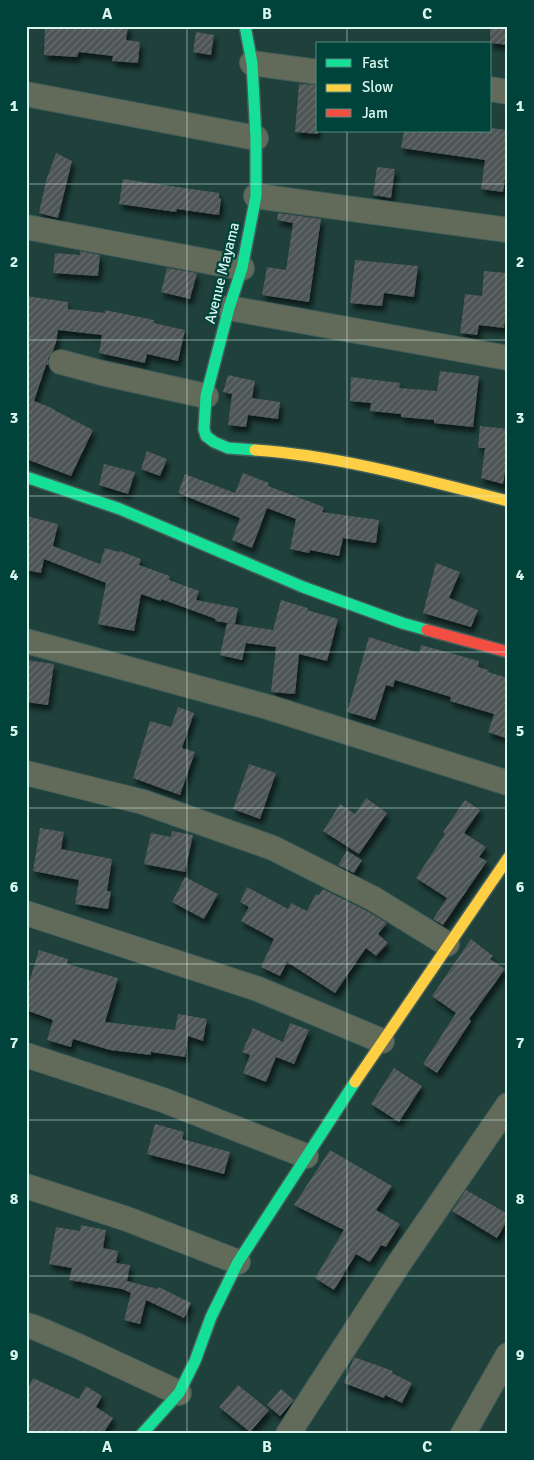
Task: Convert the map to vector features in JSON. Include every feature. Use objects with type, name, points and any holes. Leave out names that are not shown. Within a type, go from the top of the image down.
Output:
[{"type":"street","name":"Avenue Mayama","points":[[244,26],[252,63],[256,138],[256,196],[242,268],[229,308],[206,396],[204,429],[206,436],[228,448],[295,453],[398,473],[508,502]]},
{"type":"street","points":[[252,63],[316,72]]},
{"type":"street","points":[[492,89],[508,92]]},
{"type":"street","points":[[26,94],[256,138]]},
{"type":"street","points":[[256,196],[508,230]]},
{"type":"street","points":[[26,227],[242,268]]},
{"type":"street","points":[[229,308],[508,358]]},
{"type":"street","points":[[61,362],[206,396]]},
{"type":"street","points":[[26,477],[120,509],[302,588],[402,623],[508,652]]},
{"type":"street","points":[[26,641],[268,706],[508,783]]},
{"type":"street","points":[[26,773],[143,802],[273,848],[374,899],[448,944]]},
{"type":"street","points":[[142,1434],[179,1392],[195,1361],[211,1317],[238,1262],[382,1041],[508,858]]},
{"type":"street","points":[[26,913],[258,989],[382,1041]]},
{"type":"street","points":[[26,1055],[163,1100],[306,1156]]},
{"type":"street","points":[[288,1434],[400,1262],[508,1105]]},
{"type":"street","points":[[26,1186],[126,1220],[238,1262]]},
{"type":"street","points":[[26,1326],[36,1328],[78,1346],[179,1392]]},
{"type":"street","points":[[463,1434],[508,1355]]},
{"type":"building","points":[[45,26],[128,26],[126,40],[140,42],[138,63],[112,61],[113,56],[79,52],[77,57],[44,55]]},
{"type":"building","points":[[490,26],[508,26],[508,45],[490,42]]},
{"type":"building","points":[[196,32],[214,35],[211,55],[193,52]]},
{"type":"building","points":[[299,84],[316,85],[316,132],[318,134],[295,132]]},
{"type":"building","points":[[492,128],[508,130],[508,157],[503,192],[481,189],[485,160],[401,148],[404,132],[492,132]]},
{"type":"building","points":[[56,153],[72,161],[58,218],[39,213],[46,181]]},
{"type":"building","points":[[377,167],[395,169],[391,198],[373,195]]},
{"type":"building","points":[[123,179],[219,193],[219,198],[221,199],[219,215],[177,209],[176,212],[119,204]]},
{"type":"building","points":[[278,213],[321,219],[309,302],[262,295],[267,267],[286,270],[293,223],[277,220]]},
{"type":"building","points":[[80,251],[100,255],[98,276],[53,273],[55,253],[80,255]]},
{"type":"building","points":[[355,260],[418,266],[414,297],[384,293],[382,306],[350,303]]},
{"type":"building","points":[[167,268],[197,273],[190,299],[161,292]]},
{"type":"building","points":[[484,271],[508,273],[504,328],[479,325],[477,335],[460,333],[465,294],[482,296]]},
{"type":"building","points":[[26,296],[68,302],[68,309],[105,313],[105,310],[154,320],[154,323],[185,330],[178,361],[147,354],[145,363],[99,353],[102,335],[58,330],[53,351],[48,358],[48,365],[46,365],[34,401],[54,409],[93,430],[71,476],[26,459]]},
{"type":"building","points":[[440,371],[479,376],[473,427],[434,423],[434,420],[401,417],[401,414],[370,411],[371,403],[350,401],[351,377],[400,383],[399,388],[437,391]]},
{"type":"building","points":[[228,375],[255,381],[252,398],[280,402],[278,419],[248,415],[246,427],[228,425],[232,394],[223,392]]},
{"type":"building","points":[[480,426],[508,429],[508,454],[503,484],[481,478],[485,448],[478,448]]},
{"type":"building","points":[[147,451],[167,459],[160,476],[141,469]]},
{"type":"building","points":[[104,464],[135,472],[128,494],[99,485]]},
{"type":"building","points":[[243,473],[269,483],[268,486],[324,507],[322,512],[379,520],[376,543],[343,538],[339,556],[310,550],[309,553],[290,549],[296,519],[267,508],[252,548],[232,540],[240,518],[178,493],[185,474],[235,493]]},
{"type":"building","points":[[26,516],[58,524],[53,546],[100,564],[105,548],[120,551],[141,559],[139,565],[170,576],[169,580],[199,591],[196,600],[238,608],[235,624],[215,621],[216,619],[161,599],[161,601],[141,594],[134,631],[98,624],[106,583],[44,559],[41,573],[26,570]]},
{"type":"building","points":[[436,563],[460,572],[449,598],[478,610],[471,627],[423,613]]},
{"type":"building","points":[[281,600],[338,619],[327,661],[299,654],[295,694],[271,692],[276,647],[246,643],[242,660],[220,655],[227,623],[273,630]]},
{"type":"building","points":[[369,637],[419,653],[421,645],[479,661],[478,667],[508,678],[508,739],[488,732],[494,714],[450,701],[451,697],[395,680],[393,687],[386,685],[375,720],[347,712]]},
{"type":"building","points":[[26,660],[54,664],[48,705],[26,702]]},
{"type":"building","points":[[178,707],[194,713],[182,748],[195,752],[180,795],[133,778],[150,721],[171,727]]},
{"type":"building","points":[[249,764],[276,773],[260,819],[233,809]]},
{"type":"building","points":[[366,798],[387,813],[359,854],[323,831],[340,804],[355,814]]},
{"type":"building","points":[[465,800],[480,810],[464,833],[486,847],[479,857],[487,861],[443,925],[433,919],[447,898],[416,878],[445,834],[443,832]]},
{"type":"building","points":[[40,828],[64,832],[61,849],[112,859],[107,891],[111,891],[108,909],[75,904],[79,880],[33,871]]},
{"type":"building","points":[[172,831],[193,835],[185,872],[144,864],[151,833],[171,837]]},
{"type":"building","points":[[347,851],[362,860],[354,873],[338,865]]},
{"type":"building","points":[[185,877],[218,894],[204,919],[172,902]]},
{"type":"building","points":[[247,887],[288,909],[291,903],[307,911],[316,894],[319,895],[323,889],[387,923],[378,934],[388,943],[376,956],[366,948],[335,993],[287,962],[280,976],[261,967],[274,939],[241,921],[249,907],[240,902]]},
{"type":"building","points":[[471,939],[493,956],[490,959],[505,969],[469,1019],[471,1021],[437,1073],[423,1064],[456,1013],[432,996]]},
{"type":"building","points":[[39,950],[68,959],[67,964],[118,978],[105,1022],[175,1030],[178,1014],[207,1019],[203,1041],[188,1036],[185,1057],[151,1052],[151,1055],[110,1050],[73,1039],[71,1047],[47,1040],[53,1020],[26,1010],[26,992]]},
{"type":"building","points":[[290,1023],[309,1030],[294,1064],[276,1057],[266,1082],[243,1073],[250,1055],[242,1052],[253,1028],[283,1042]]},
{"type":"building","points":[[394,1068],[422,1086],[399,1122],[371,1104]]},
{"type":"building","points":[[155,1124],[184,1132],[182,1139],[230,1152],[224,1174],[147,1154]]},
{"type":"building","points":[[330,1150],[392,1186],[376,1210],[400,1224],[386,1247],[381,1245],[370,1262],[356,1254],[334,1290],[315,1278],[344,1230],[294,1205]]},
{"type":"building","points":[[466,1190],[508,1214],[508,1219],[497,1238],[452,1211]]},
{"type":"building","points":[[81,1225],[106,1230],[103,1248],[118,1251],[116,1263],[130,1265],[127,1281],[158,1289],[159,1287],[191,1303],[184,1318],[146,1300],[140,1324],[124,1320],[131,1293],[122,1289],[69,1280],[72,1268],[49,1264],[56,1227],[80,1231]]},
{"type":"building","points":[[354,1357],[393,1371],[392,1373],[412,1383],[402,1403],[385,1395],[384,1398],[344,1383]]},
{"type":"building","points":[[33,1378],[79,1399],[86,1386],[102,1396],[96,1407],[113,1418],[103,1434],[26,1434],[26,1392]]},
{"type":"building","points":[[238,1385],[269,1410],[250,1432],[219,1407]]},
{"type":"building","points":[[281,1389],[294,1400],[280,1416],[267,1405]]},
{"type":"traffic: fast","points":[[245,26],[252,63],[256,138],[256,196],[242,268],[229,308],[206,396],[204,429],[206,436],[228,448],[255,450]]},
{"type":"traffic: fast","points":[[26,477],[120,509],[303,587],[402,623],[427,630]]},
{"type":"traffic: fast","points":[[142,1434],[179,1393],[195,1361],[211,1317],[238,1262],[355,1082]]},
{"type":"traffic: slow","points":[[255,450],[351,463],[508,501]]},
{"type":"traffic: slow","points":[[355,1082],[508,858]]},
{"type":"traffic: jam","points":[[427,630],[508,652]]}]
